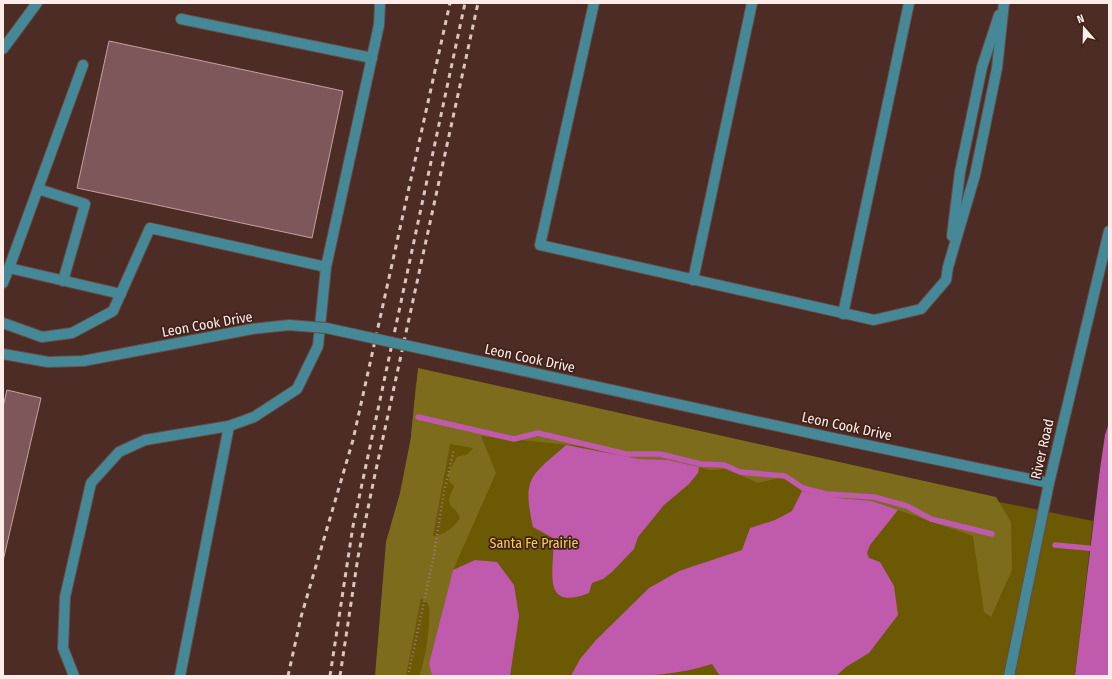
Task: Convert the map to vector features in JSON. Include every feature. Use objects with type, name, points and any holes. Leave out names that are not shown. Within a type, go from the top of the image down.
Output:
[{"type":"street","points":[[3,49],[37,3]]},
{"type":"street","points":[[74,676],[63,648],[65,597],[91,483],[119,452],[145,440],[229,426],[254,417],[296,389],[318,346],[326,267],[379,26],[380,3]]},
{"type":"street","points":[[594,3],[540,245],[874,320],[921,309],[946,280],[960,172],[980,75],[1003,3]]},
{"type":"street","points":[[693,280],[752,3]]},
{"type":"street","points":[[843,314],[909,3]]},
{"type":"street","points":[[948,267],[975,175],[997,68],[1003,3]]},
{"type":"street","points":[[181,19],[372,58]]},
{"type":"street","points":[[3,284],[83,65]]},
{"type":"street","points":[[38,189],[85,204],[64,281]]},
{"type":"street","points":[[3,324],[42,337],[72,333],[113,311],[150,228],[326,267]]},
{"type":"street","name":"River Road","points":[[1009,676],[1049,483],[1109,231]]},
{"type":"street","points":[[9,268],[121,294]]},
{"type":"street","name":"Leon Cook Drive","points":[[3,354],[48,362],[83,361],[252,329],[289,324],[326,328],[833,438],[1049,483]]},
{"type":"street","points":[[180,676],[229,426]]},
{"type":"path","points":[[408,676],[433,560],[444,492],[454,450]]},
{"type":"green space","name":"Santa Fe Prairie","points":[[416,383],[1093,521],[1075,676],[388,676]]},
{"type":"shaded area","points":[[418,368],[996,497],[1011,522],[1012,570],[991,617],[984,612],[973,536],[872,501],[839,498],[802,491],[783,477],[758,483],[726,469],[710,470],[668,460],[639,459],[579,446],[481,436],[496,473],[453,570],[429,662],[432,676],[419,676],[425,653],[429,613],[428,604],[421,598],[406,676],[375,676],[386,542],[400,493],[411,437]],"holes":[[[450,444],[473,448],[468,454],[457,457],[448,474],[449,481],[454,486],[449,498],[450,505],[457,512],[460,518],[455,525],[448,530],[437,536],[433,536]]]},
{"type":"shaded area","points":[[1109,423],[1109,676],[1075,676],[1100,469],[1105,435]]},
{"type":"shaded area","points":[[566,445],[639,459],[668,460],[699,467],[698,473],[689,484],[664,505],[638,537],[634,549],[612,572],[603,579],[592,583],[589,593],[573,598],[562,597],[556,592],[553,584],[552,573],[553,538],[533,527],[528,498],[532,479],[537,472]]},
{"type":"shaded area","points":[[802,491],[839,498],[872,501],[898,510],[870,545],[867,553],[869,558],[880,562],[894,586],[898,615],[869,653],[846,667],[836,676],[720,676],[712,664],[678,672],[643,676],[571,676],[580,659],[596,640],[649,588],[679,571],[742,550],[750,528],[775,520],[792,511]]},
{"type":"shaded area","points":[[475,560],[497,562],[514,585],[519,616],[510,676],[432,676],[429,663],[453,570]]},
{"type":"building","points":[[109,41],[343,91],[312,238],[77,188]]},
{"type":"building","points":[[7,390],[41,398],[3,561],[3,407]]},
{"type":"waterway","points":[[418,417],[514,439],[538,433],[626,454],[660,454],[701,464],[724,465],[740,472],[785,476],[803,488],[826,494],[874,497],[907,506],[931,519],[992,534]]},
{"type":"waterway","points":[[1055,545],[1109,550]]},
{"type":"railway","points":[[288,676],[301,617],[353,440],[450,3]]},
{"type":"railway","points":[[330,676],[353,526],[465,3]]},
{"type":"railway","points":[[340,676],[358,557],[478,3]]}]
